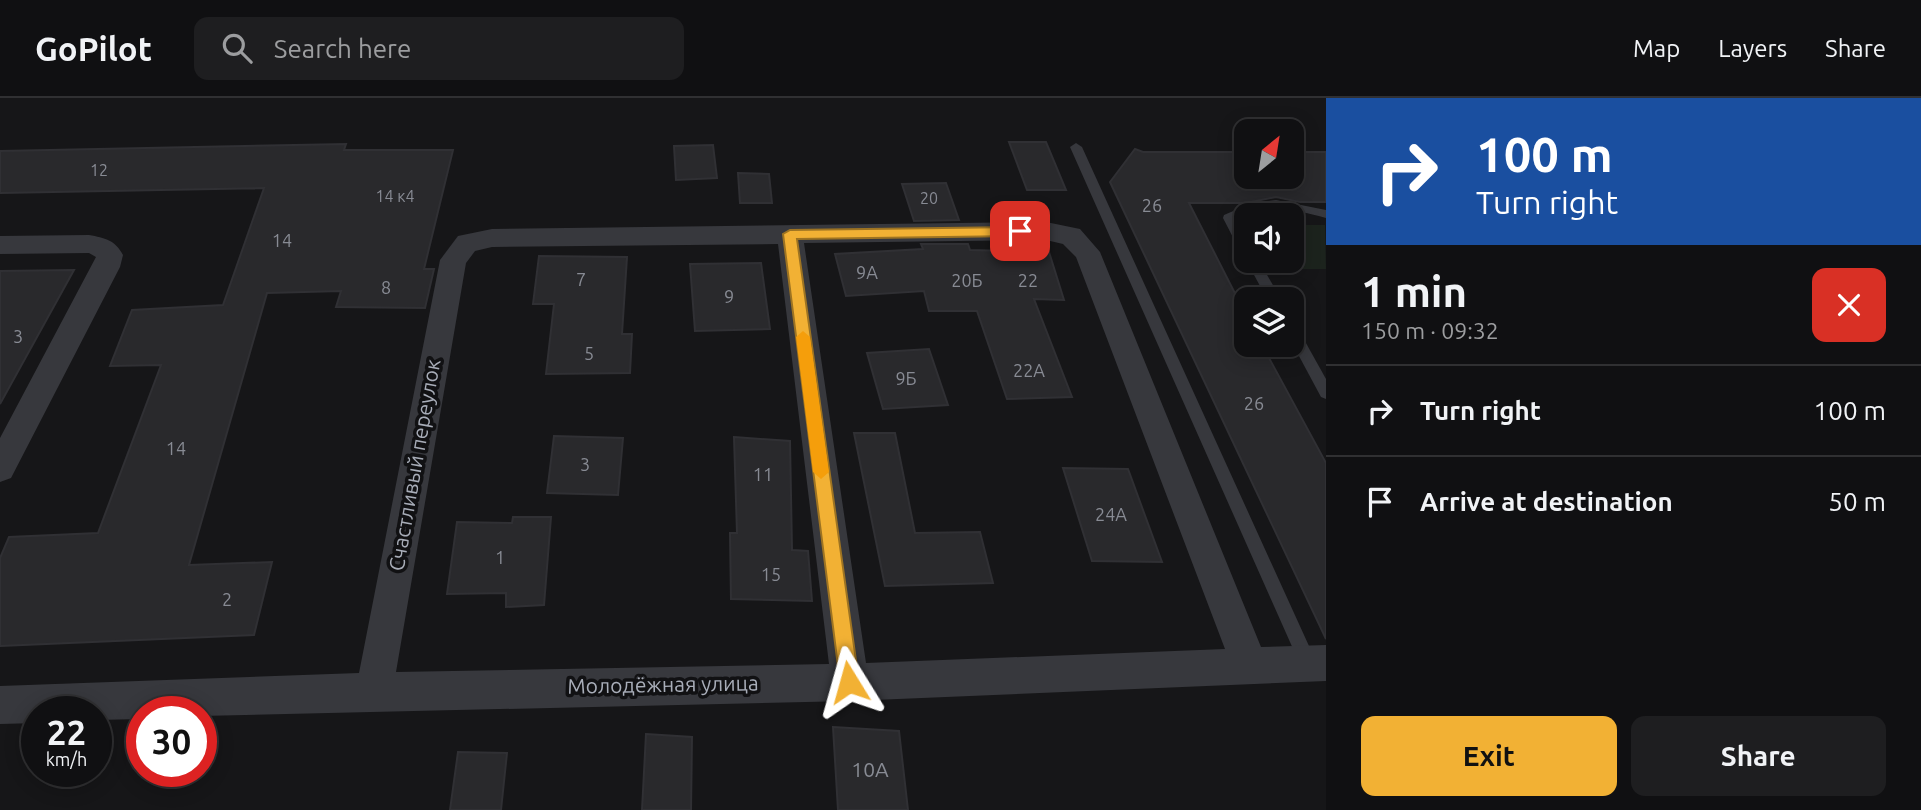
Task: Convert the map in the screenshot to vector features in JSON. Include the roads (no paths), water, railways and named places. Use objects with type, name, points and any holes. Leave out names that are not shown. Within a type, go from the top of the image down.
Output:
[{"type":"street","points":[[849,682],[790,234],[1046,231],[1071,236],[1087,252],[1249,664]]},
{"type":"street","name":"Счастливый переулок","points":[[374,691],[453,260],[467,243],[492,238],[790,234]]},
{"type":"street","points":[[0,245],[89,244],[102,247],[110,255],[107,267],[0,468]]},
{"type":"street","name":"Молодёжная улица","points":[[0,705],[374,691],[849,682],[1317,663]]},
{"type":"lane","points":[[1076,147],[1317,663]]},
{"type":"lane","points":[[1304,209],[1326,214]]},
{"type":"lane","points":[[1304,353],[1326,393]]}]
